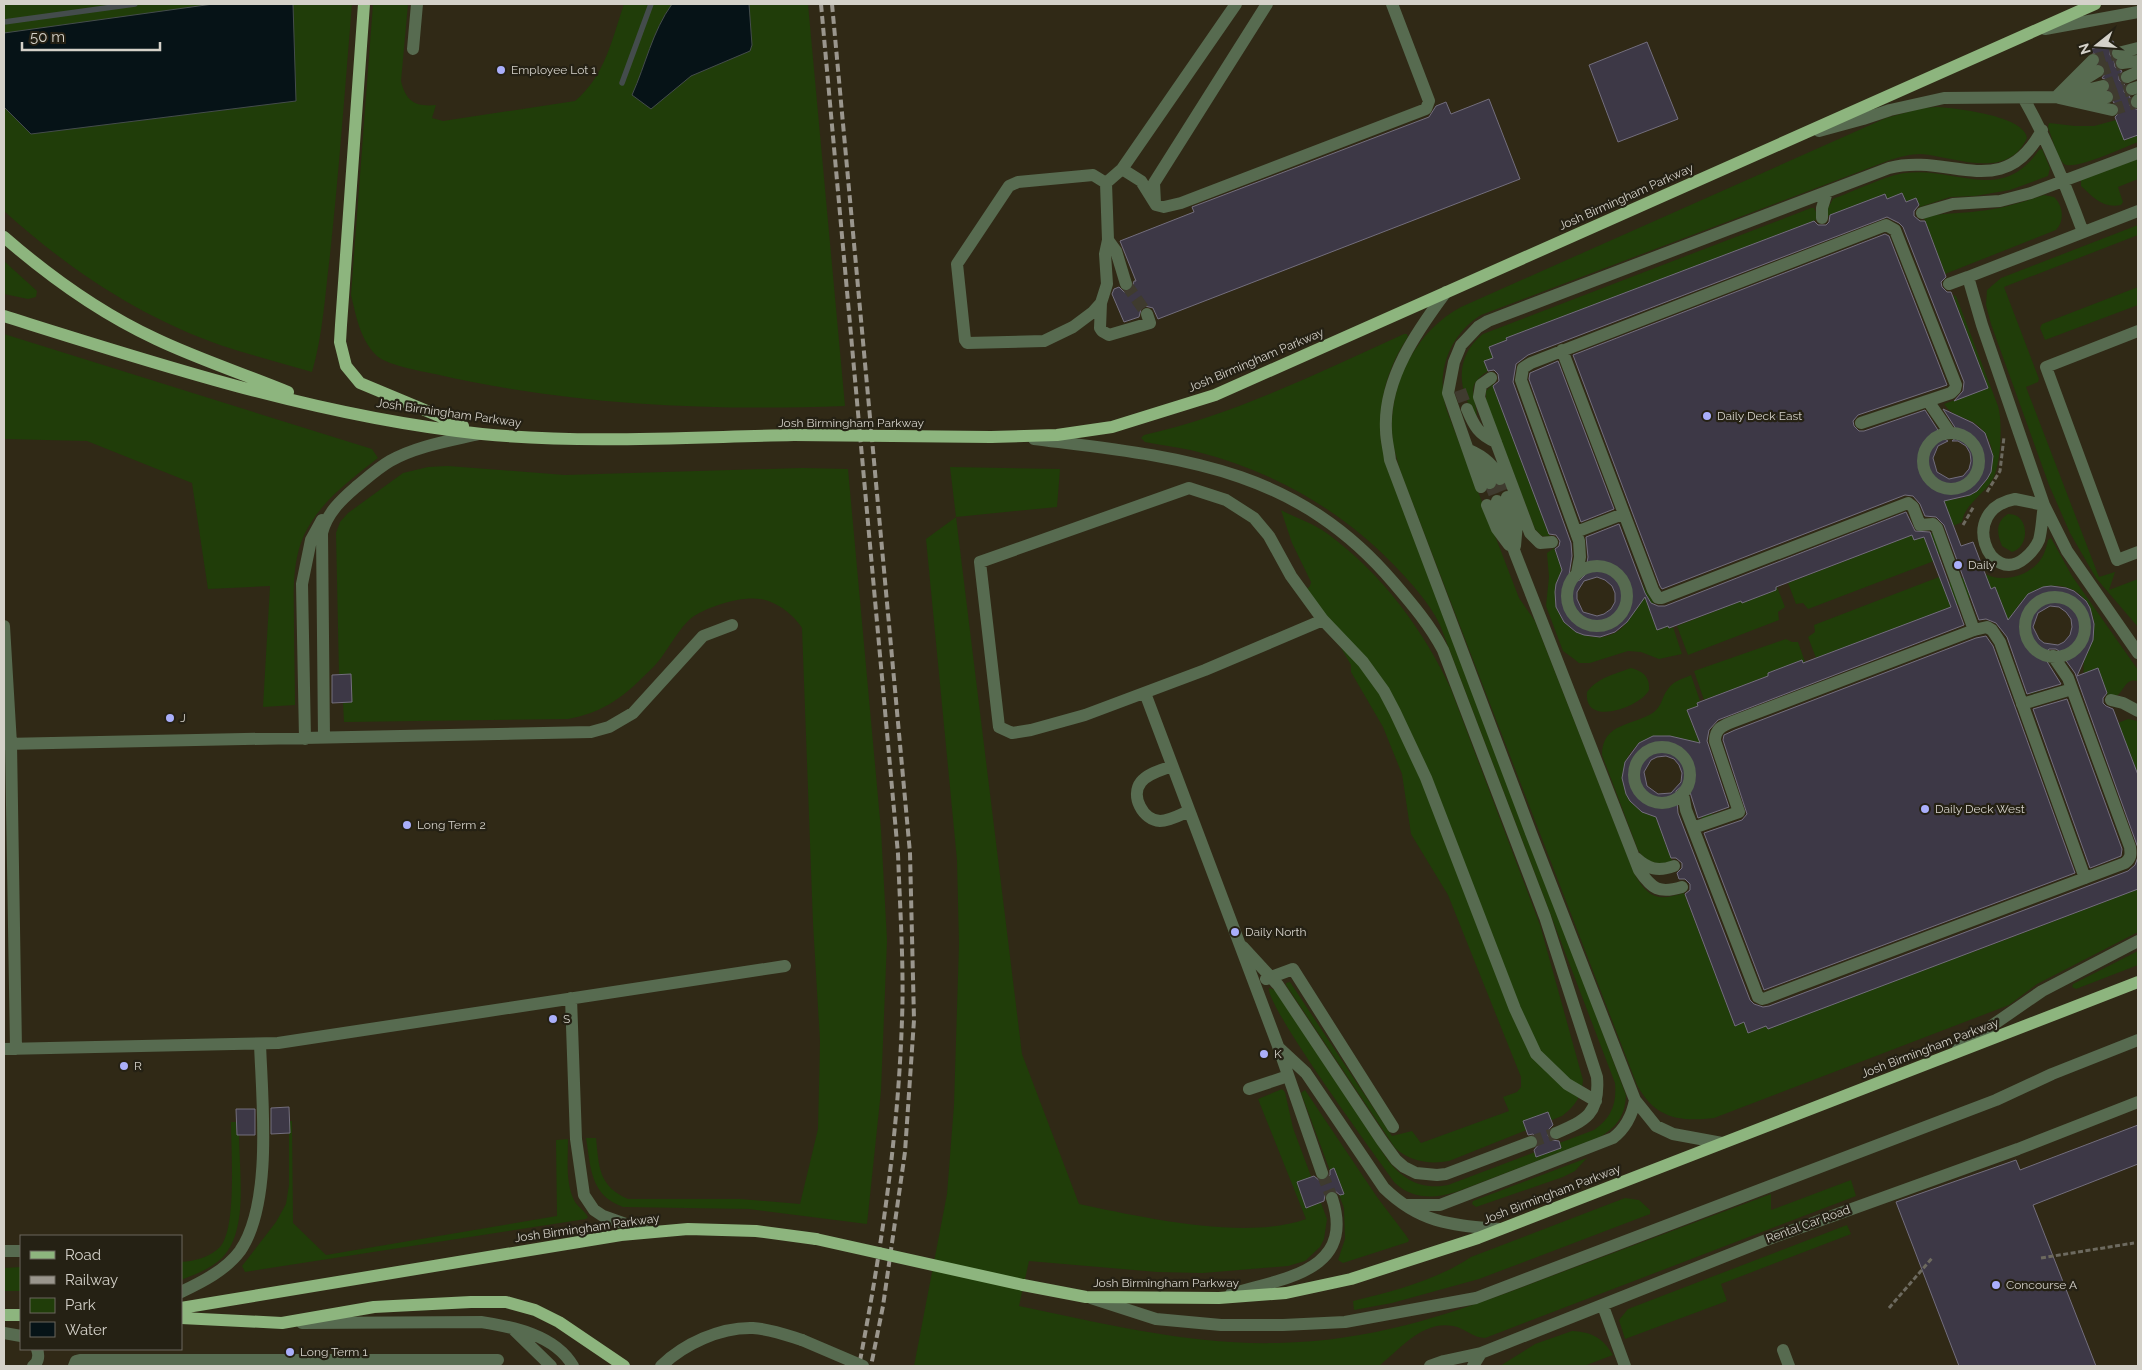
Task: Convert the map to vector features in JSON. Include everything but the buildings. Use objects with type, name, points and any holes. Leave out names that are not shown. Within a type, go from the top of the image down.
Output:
[{"type":"main road","points":[[364,4],[341,325],[340,342],[342,353],[346,366],[360,383],[481,434]]},
{"type":"main road","name":"Josh Birmingham Parkway","points":[[4,316],[214,380],[379,419],[481,434],[544,439],[794,435],[1020,438],[1057,436],[1112,427],[1215,395],[2095,4]]},
{"type":"main road","name":"Josh Birmingham Parkway","points":[[4,236],[43,271],[97,307],[156,339],[332,409]]},
{"type":"main road","name":"Josh Birmingham Parkway","points":[[182,1308],[558,1245],[688,1229],[756,1231],[816,1239],[1086,1297],[1219,1298],[1286,1293],[1351,1279],[1416,1259],[1500,1229],[2138,982]]},
{"type":"main road","points":[[182,1318],[282,1323],[374,1307],[506,1302],[535,1310],[559,1322],[624,1366]]},
{"type":"main road","points":[[4,1315],[20,1315]]},
{"type":"street","points":[[413,49],[417,4]]},
{"type":"street","points":[[1106,183],[1122,169],[1236,4]]},
{"type":"street","points":[[1156,205],[1154,183],[1267,4]]},
{"type":"street","points":[[1122,169],[1140,181],[1156,205],[1164,207],[1181,203],[1426,108],[1429,101],[1392,4]]},
{"type":"street","points":[[2034,31],[2138,12]]},
{"type":"street","points":[[2138,48],[2120,58],[2138,61]]},
{"type":"street","points":[[2056,97],[2095,66]]},
{"type":"street","points":[[1799,136],[1944,98],[2024,99],[2105,91],[2080,102]]},
{"type":"street","points":[[2056,97],[2112,110]]},
{"type":"street","points":[[2024,99],[2042,130],[2064,180],[2083,232]]},
{"type":"street","points":[[1469,450],[1483,456],[1497,471],[1490,483],[1469,450],[1448,393],[1454,362],[1461,345],[1468,336],[1488,321],[1904,164],[1982,172],[1995,171],[2018,161],[2029,152],[2042,130]]},
{"type":"street","points":[[1922,213],[1953,204],[2000,200],[2030,193],[2138,153]]},
{"type":"street","points":[[1102,303],[1073,327],[1044,341],[971,344],[965,340],[957,264],[1013,183],[1093,175],[1106,183]]},
{"type":"street","points":[[1140,181],[1154,183]]},
{"type":"street","points":[[1106,183],[1108,240],[1105,254],[1108,284],[1102,303],[1100,328],[1109,335],[1150,323],[1147,314]]},
{"type":"street","points":[[1822,218],[1822,208],[1826,192]]},
{"type":"street","points":[[1949,284],[2138,210]]},
{"type":"street","points":[[1577,573],[1586,568],[1596,566],[1606,567],[1615,572],[1622,580],[1626,595],[1624,610],[1618,617],[1610,623],[1601,626],[1591,626],[1574,616],[1567,599],[1571,580],[1577,573],[1580,546],[1521,380],[1521,372],[1526,365],[1886,225],[1895,230],[1956,385],[1954,391],[1861,424]]},
{"type":"street","points":[[1108,240],[1116,252],[1126,284]]},
{"type":"street","points":[[1968,278],[1982,325],[2044,506],[2067,551],[2138,653]]},
{"type":"street","points":[[1446,292],[1422,324],[1404,354],[1390,392],[1385,429],[1390,460],[1635,1100],[1656,1126],[1673,1134],[1722,1143]]},
{"type":"street","points":[[2138,331],[2046,367],[2117,560],[2138,552]]},
{"type":"street","points":[[1562,350],[1623,514],[1656,596],[1660,598],[1910,503],[1920,525],[1934,524],[1937,528],[1974,630]]},
{"type":"street","points":[[1454,362],[1460,390]]},
{"type":"street","points":[[1490,378],[1481,385],[1478,391],[1479,397],[1530,533],[1540,543],[1552,542]]},
{"type":"street","points":[[1928,401],[1950,432],[1963,435],[1971,440],[1977,448],[1980,457],[1976,475],[1963,487],[1954,489],[1944,488],[1929,478],[1923,462],[1928,444],[1935,437],[1950,432]]},
{"type":"street","points":[[1467,409],[1484,437],[1496,442]]},
{"type":"street","points":[[305,739],[302,584],[311,540],[316,528],[347,495],[390,462],[422,448],[481,434]]},
{"type":"street","points":[[1020,438],[1175,459],[1235,474],[1299,502],[1360,547],[1386,573],[1426,621],[1443,650],[1545,917],[1597,1078],[1596,1101],[1593,1110],[1587,1118],[1556,1133]]},
{"type":"street","points":[[1323,620],[1205,670],[1085,715],[1031,730],[1012,733],[999,727],[980,562],[1189,488],[1226,500],[1254,518],[1269,536],[1291,576],[1323,620],[1363,662],[1384,690],[1426,778],[1515,1009],[1536,1054],[1566,1084],[1596,1101]]},
{"type":"street","points":[[2015,499],[2044,506],[2039,540],[2030,555],[2021,562],[2011,565],[2001,565],[1994,561],[1988,551],[1984,538],[1983,525],[1986,516],[2002,501],[2015,499]]},
{"type":"street","points":[[1515,553],[1517,522],[1497,501],[1497,529],[1515,553],[1639,870],[1654,888],[1663,891],[1682,887]]},
{"type":"street","points":[[324,738],[322,533],[332,511]]},
{"type":"street","points":[[1576,532],[1623,514]]},
{"type":"street","points":[[1683,794],[1676,800],[1662,803],[1655,802],[1644,796],[1636,784],[1634,775],[1636,766],[1648,751],[1656,748],[1675,750],[1688,764],[1690,782],[1683,794],[1686,810],[1755,992],[1762,999],[2125,864],[2131,854],[2066,673],[2053,656],[2043,654],[2034,648],[2028,640],[2025,630],[2030,610],[2041,600],[2056,597],[2073,603],[2079,610],[2084,628],[2082,637],[2071,652],[2053,656]]},
{"type":"street","points":[[7,744],[579,733],[600,731],[632,713],[703,636],[732,625]]},
{"type":"street","points":[[4,626],[10,1049],[260,1044],[351,1032],[785,966]]},
{"type":"street","points":[[1693,828],[1740,812],[1715,741],[1715,734],[1718,729],[1974,630],[1987,627],[1996,635],[2085,878]]},
{"type":"street","points":[[2126,635],[2138,642]]},
{"type":"street","points":[[2022,704],[2072,689]]},
{"type":"street","points":[[1145,693],[1278,1046],[1322,1173]]},
{"type":"street","points":[[2110,700],[2123,702],[2138,710]]},
{"type":"street","points":[[1172,766],[1149,775],[1140,783],[1137,794],[1139,804],[1144,814],[1157,821],[1164,821],[1189,811]]},
{"type":"street","points":[[1633,855],[1648,868],[1658,870],[1674,866]]},
{"type":"street","points":[[1950,1055],[2042,991],[2138,941]]},
{"type":"street","points":[[1239,943],[1278,985],[1382,1141],[1396,1160],[1404,1167],[1426,1175],[1446,1174],[1530,1142]]},
{"type":"street","points":[[1254,984],[1293,969],[1393,1127]]},
{"type":"street","points":[[571,998],[576,1139],[584,1194],[594,1210],[603,1216],[634,1228],[652,1232]]},
{"type":"street","points":[[1086,1297],[1156,1319],[1221,1325],[1345,1322],[1476,1298],[1996,1100],[2052,1074],[2138,1040]]},
{"type":"street","points":[[182,1291],[208,1278],[231,1262],[244,1245],[252,1225],[260,1193],[263,1141],[260,1044]]},
{"type":"street","points":[[1278,1046],[1306,1073],[1384,1188],[1396,1200],[1437,1222],[1500,1229]]},
{"type":"street","points":[[1249,1089],[1288,1076]]},
{"type":"street","points":[[1406,1205],[1440,1206],[1613,1138],[1627,1124],[1633,1113],[1635,1100]]},
{"type":"street","name":"Rental Car Road","points":[[1430,1366],[1481,1353],[1766,1240],[2138,1102]]},
{"type":"street","points":[[1219,1298],[1302,1272],[1323,1261],[1336,1238],[1337,1216],[1332,1198]]},
{"type":"street","points":[[4,1251],[20,1251]]},
{"type":"street","points":[[1603,1306],[1625,1366]]},
{"type":"street","points":[[282,1323],[481,1322],[510,1326],[550,1344],[562,1353],[573,1366]]},
{"type":"street","points":[[510,1326],[551,1366]]},
{"type":"street","points":[[661,1366],[684,1348],[725,1331],[753,1328],[774,1331],[802,1340],[863,1366]]},
{"type":"street","points":[[4,1333],[20,1336]]},
{"type":"street","points":[[34,1366],[39,1357],[37,1350]]},
{"type":"street","points":[[1783,1350],[1789,1366]]},
{"type":"street","points":[[1473,1366],[1481,1353]]},
{"type":"street","points":[[74,1366],[76,1361],[80,1360],[498,1360]]},
{"type":"path","points":[[1984,496],[1991,489],[2000,471],[2004,432]]},
{"type":"path","points":[[1963,524],[1978,502]]},
{"type":"path","points":[[2041,1258],[2134,1243]]},
{"type":"path","points":[[1889,1308],[1933,1257]]},
{"type":"shaded area","points":[[4,4],[2138,4],[2138,1366],[4,1366]]},
{"type":"green space","points":[[4,4],[352,4],[330,255],[321,329],[312,372],[220,345],[161,320],[132,305],[78,271],[4,211]]},
{"type":"green space","points":[[373,4],[408,4],[401,81],[403,88],[413,102],[423,105],[436,105],[432,118],[443,121],[575,101],[594,80],[601,69],[624,4],[808,4],[845,406],[690,406],[587,399],[536,393],[421,371],[394,364],[375,354],[362,334],[351,295]]},
{"type":"green space","points":[[1937,107],[1973,111],[2003,119],[2023,130],[2027,138],[2018,151],[2007,159],[1994,163],[1965,162],[1921,154],[1890,160],[1481,315],[1460,334],[1447,357],[1443,383],[1447,411],[1519,598],[1535,621],[1635,875],[1645,889],[1655,896],[1668,897],[1684,893],[1735,1026],[1744,1022],[1749,1033],[1766,1026],[1768,1029],[1967,938],[1973,952],[2138,889],[2138,932],[2037,984],[2009,1005],[1714,1118],[1679,1118],[1660,1111],[1652,1105],[1637,1085],[1401,473],[1393,443],[1394,402],[1399,383],[1417,347],[1444,318],[1461,307],[1886,118],[1923,108]]},
{"type":"green space","points":[[2116,120],[2124,140],[2138,135],[2138,142],[2112,153],[2070,165],[2064,164],[2059,157],[2048,127],[2049,123],[2094,126]]},
{"type":"green space","points":[[2042,149],[2050,168],[2048,176],[2010,190],[1975,196],[1950,197],[1920,207],[1916,198],[1906,202],[1902,193],[1887,199],[1885,194],[1828,216],[1828,208],[1833,199],[1898,174],[1924,172],[1977,180],[1993,180],[2009,176],[2024,166]]},
{"type":"green space","points":[[2138,159],[2138,179],[2118,187],[2123,202],[2121,205],[2104,204],[2081,186],[2081,180]]},
{"type":"green space","points":[[2044,195],[2054,197],[2061,209],[2062,218],[2056,230],[1945,274],[1924,218],[1996,209]]},
{"type":"green space","points":[[1814,208],[1816,212],[1816,220],[1686,270],[1690,281],[1680,272],[1506,338],[1507,340],[1489,347],[1493,358],[1484,361],[1488,371],[1476,381],[1474,386],[1473,391],[1477,415],[1475,416],[1472,412],[1463,389],[1463,363],[1470,347],[1483,334]]},
{"type":"green space","points":[[2138,225],[2138,235],[2004,287],[2039,379],[2038,382],[2026,387],[2099,577],[2115,572],[2109,590],[2138,579],[2138,627],[2096,578],[2070,533],[2049,485],[1991,324],[1986,305],[1987,290],[2001,278]]},
{"type":"green space","points":[[4,261],[37,291],[36,297],[28,299],[4,294]]},
{"type":"green space","points":[[2138,287],[2138,305],[2045,340],[2040,328],[2042,324]]},
{"type":"green space","points":[[1953,295],[1956,296],[1998,406],[2001,434],[1997,467],[1991,482],[1966,511],[1962,522],[1953,526],[1914,414],[1947,499],[1962,498],[1976,491],[1989,475],[1993,459],[1990,442],[1986,434],[1973,422],[1954,413],[1944,404],[1988,388]]},
{"type":"green space","points":[[4,334],[372,449],[378,458],[342,487],[326,503],[312,521],[300,546],[294,587],[295,705],[263,707],[270,586],[208,589],[192,483],[87,441],[4,439]]},
{"type":"green space","points":[[1407,334],[1408,337],[1400,349],[1389,374],[1382,401],[1381,443],[1626,1095],[1622,1114],[1616,1124],[1600,1137],[1456,1192],[1440,1196],[1416,1195],[1395,1183],[1302,1051],[1284,1022],[1269,988],[1275,990],[1387,1159],[1399,1173],[1421,1185],[1448,1185],[1594,1130],[1605,1121],[1612,1110],[1615,1098],[1615,1083],[1440,625],[1425,601],[1394,565],[1351,526],[1328,510],[1278,481],[1252,470],[1192,450],[1145,442],[1141,438],[1144,435],[1211,416],[1244,404]]},
{"type":"green space","points":[[1493,384],[1550,537],[1542,536],[1535,529],[1486,401],[1486,391]]},
{"type":"green space","points":[[448,466],[565,475],[802,468],[848,469],[881,830],[887,940],[881,1091],[867,1224],[749,1209],[623,1207],[612,1202],[598,1188],[591,1170],[586,1138],[596,1138],[598,1158],[605,1181],[618,1194],[628,1199],[740,1199],[800,1204],[818,1129],[820,1041],[813,923],[802,628],[784,609],[766,600],[752,598],[735,600],[708,609],[690,620],[657,663],[618,699],[590,713],[568,719],[344,722],[343,703],[352,702],[351,675],[339,675],[336,533],[340,522],[348,513],[403,473],[428,467]]},
{"type":"green space","points":[[950,467],[1060,469],[1057,507],[956,517]]},
{"type":"green space","points":[[1281,510],[1323,530],[1366,567],[1414,624],[1440,667],[1451,689],[1540,925],[1583,1080],[1577,1100],[1562,1116],[1449,1161],[1420,1161],[1407,1156],[1395,1148],[1286,985],[1286,983],[1290,982],[1392,1136],[1412,1131],[1421,1143],[1509,1111],[1503,1097],[1517,1092],[1521,1087],[1521,1077],[1448,895],[1411,834],[1402,774],[1383,727],[1351,672],[1351,665],[1307,589],[1311,582],[1292,543]]},
{"type":"green space","points":[[2008,514],[2015,515],[2020,519],[2024,524],[2025,530],[2025,537],[2022,543],[2018,549],[2012,552],[2002,546],[1998,533],[1999,524]]},
{"type":"green space","points":[[956,517],[1022,1054],[1079,1204],[1193,1225],[1254,1228],[1282,1225],[1306,1219],[1258,1099],[1282,1089],[1285,1092],[1293,1128],[1327,1219],[1324,1239],[1320,1247],[1305,1261],[1288,1266],[1203,1273],[1157,1272],[1029,1261],[1019,1306],[1148,1332],[1212,1341],[1278,1343],[1316,1341],[1389,1329],[1459,1310],[1771,1194],[1771,1210],[1851,1180],[1856,1196],[1485,1338],[1453,1326],[1442,1325],[1432,1327],[1413,1337],[1379,1366],[914,1366],[947,1194],[954,1105],[959,944],[957,860],[926,539]]},
{"type":"green space","points":[[1933,533],[1941,554],[1932,557],[1934,561],[1808,609],[1803,603],[1796,604],[1788,583],[1912,535],[1914,540]]},
{"type":"green space","points":[[2051,538],[2072,576],[2138,670],[2138,681],[2128,682],[2118,695],[2107,695],[2098,669],[2084,674],[2084,660],[2094,625],[2087,603],[2079,594],[2068,588],[2044,587],[2022,601],[2014,613],[2055,685],[2031,694],[1997,605],[2002,604],[1995,587],[1968,598],[1961,578],[1981,571],[1987,575],[2002,578],[2024,574],[2038,563],[2044,554],[2048,540]]},
{"type":"green space","points":[[1554,548],[1563,569],[1556,588],[1556,605],[1564,619],[1575,630],[1589,636],[1604,637],[1619,631],[1632,613],[1635,572],[1669,628],[1673,627],[1682,654],[1659,659],[1641,652],[1628,651],[1590,663],[1579,663],[1563,651],[1546,606],[1549,577],[1547,553]]},
{"type":"green space","points":[[1939,577],[1943,585],[1951,582],[1959,604],[1816,658],[1808,637],[1815,632],[1814,625]]},
{"type":"green space","points":[[1776,587],[1785,607],[1778,612],[1779,620],[1688,655],[1677,626],[1741,601],[1742,603],[1776,590]]},
{"type":"green space","points":[[1786,639],[1798,642],[1805,662],[1803,663],[1802,660],[1768,673],[1768,676],[1704,700],[1694,671]]},
{"type":"green space","points":[[1631,668],[1639,671],[1647,678],[1649,690],[1644,696],[1625,708],[1614,711],[1603,712],[1594,709],[1588,703],[1587,692],[1591,687],[1607,677]]},
{"type":"green space","points":[[1691,675],[1700,701],[1697,703],[1698,706],[1687,710],[1693,727],[1699,725],[1711,792],[1712,815],[1702,819],[1685,741],[1664,736],[1647,739],[1634,749],[1625,762],[1623,778],[1626,794],[1637,808],[1656,817],[1672,861],[1657,863],[1649,861],[1638,850],[1602,755],[1603,744],[1607,736],[1620,726],[1646,717],[1654,712],[1659,707],[1670,686]]},
{"type":"green space","points":[[2128,719],[2138,721],[2138,775],[2118,723]]},
{"type":"green space","points":[[2138,951],[2138,965],[2076,989],[2072,987],[2073,984]]},
{"type":"green space","points":[[1305,1090],[1377,1197],[1405,1234],[1409,1240],[1408,1242],[1343,1263],[1338,1260],[1345,1239],[1344,1208],[1301,1093]]},
{"type":"green space","points":[[289,1121],[292,1121],[293,1223],[326,1255],[557,1216],[556,1140],[568,1139],[568,1171],[572,1195],[575,1202],[588,1217],[586,1219],[245,1272],[242,1266],[276,1222],[286,1204],[289,1185]]},
{"type":"green space","points":[[231,1122],[236,1122],[237,1135],[239,1135],[241,1200],[236,1232],[222,1258],[208,1268],[182,1280],[182,1262],[207,1256],[220,1247],[225,1238],[231,1207]]},
{"type":"green space","points":[[1587,1158],[1575,1171],[1563,1177],[1476,1207],[1472,1204],[1473,1201]]},
{"type":"green space","points":[[1625,1198],[1639,1200],[1650,1210],[1650,1214],[1479,1279],[1392,1303],[1354,1310],[1353,1301],[1428,1279],[1471,1257]]},
{"type":"green space","points":[[1847,1225],[1851,1234],[1721,1284],[1727,1301],[1625,1339],[1619,1320],[1628,1309]]},
{"type":"green space","points":[[20,1267],[20,1291],[4,1291],[4,1268]]},
{"type":"green space","points":[[1572,1331],[1596,1337],[1605,1344],[1613,1355],[1584,1366],[1500,1366],[1535,1344]]},
{"type":"water","points":[[213,4],[293,4],[296,101],[31,134],[4,107],[4,33]]},
{"type":"water","points":[[672,4],[749,4],[752,45],[750,51],[691,76],[651,109],[632,95],[654,37]]},
{"type":"waterway","points":[[4,22],[135,4]]},
{"type":"waterway","points":[[622,83],[651,4]]},
{"type":"tunnel","points":[[2093,60],[2118,53]]},
{"type":"tunnel","points":[[2098,71],[2122,63]]},
{"type":"tunnel","points":[[2103,86],[2127,77]]},
{"type":"tunnel","points":[[2107,97],[2132,89]]},
{"type":"tunnel","points":[[2112,110],[2137,102]]},
{"type":"tunnel","points":[[1126,284],[1147,314]]},
{"type":"tunnel","points":[[1460,390],[1467,409]]},
{"type":"tunnel","points":[[1500,479],[1507,497]]},
{"type":"tunnel","points":[[1490,483],[1497,501]]},
{"type":"tunnel","points":[[1531,1142],[1556,1133]]},
{"type":"tunnel","points":[[1322,1173],[1332,1198]]},
{"type":"railway","points":[[821,4],[898,854],[902,958],[900,1064],[897,1107],[881,1237],[859,1366]]},
{"type":"railway","points":[[832,4],[910,853],[914,1020],[905,1152],[883,1306],[871,1366]]},
{"type":"place","name":"Employee Lot 1","points":[[501,70]]},
{"type":"place","name":"Daily Deck East","points":[[1707,416]]},
{"type":"place","name":"Daily","points":[[1958,565]]},
{"type":"place","name":"J","points":[[170,718]]},
{"type":"place","name":"Daily Deck West","points":[[1925,809]]},
{"type":"place","name":"Long Term 2","points":[[407,825]]},
{"type":"place","name":"Daily North","points":[[1235,932]]},
{"type":"place","name":"S","points":[[553,1019]]},
{"type":"place","name":"K","points":[[1264,1054]]},
{"type":"place","name":"R","points":[[124,1066]]},
{"type":"place","name":"Concourse A","points":[[1996,1285]]},
{"type":"place","name":"Long Term 1","points":[[290,1352]]}]
